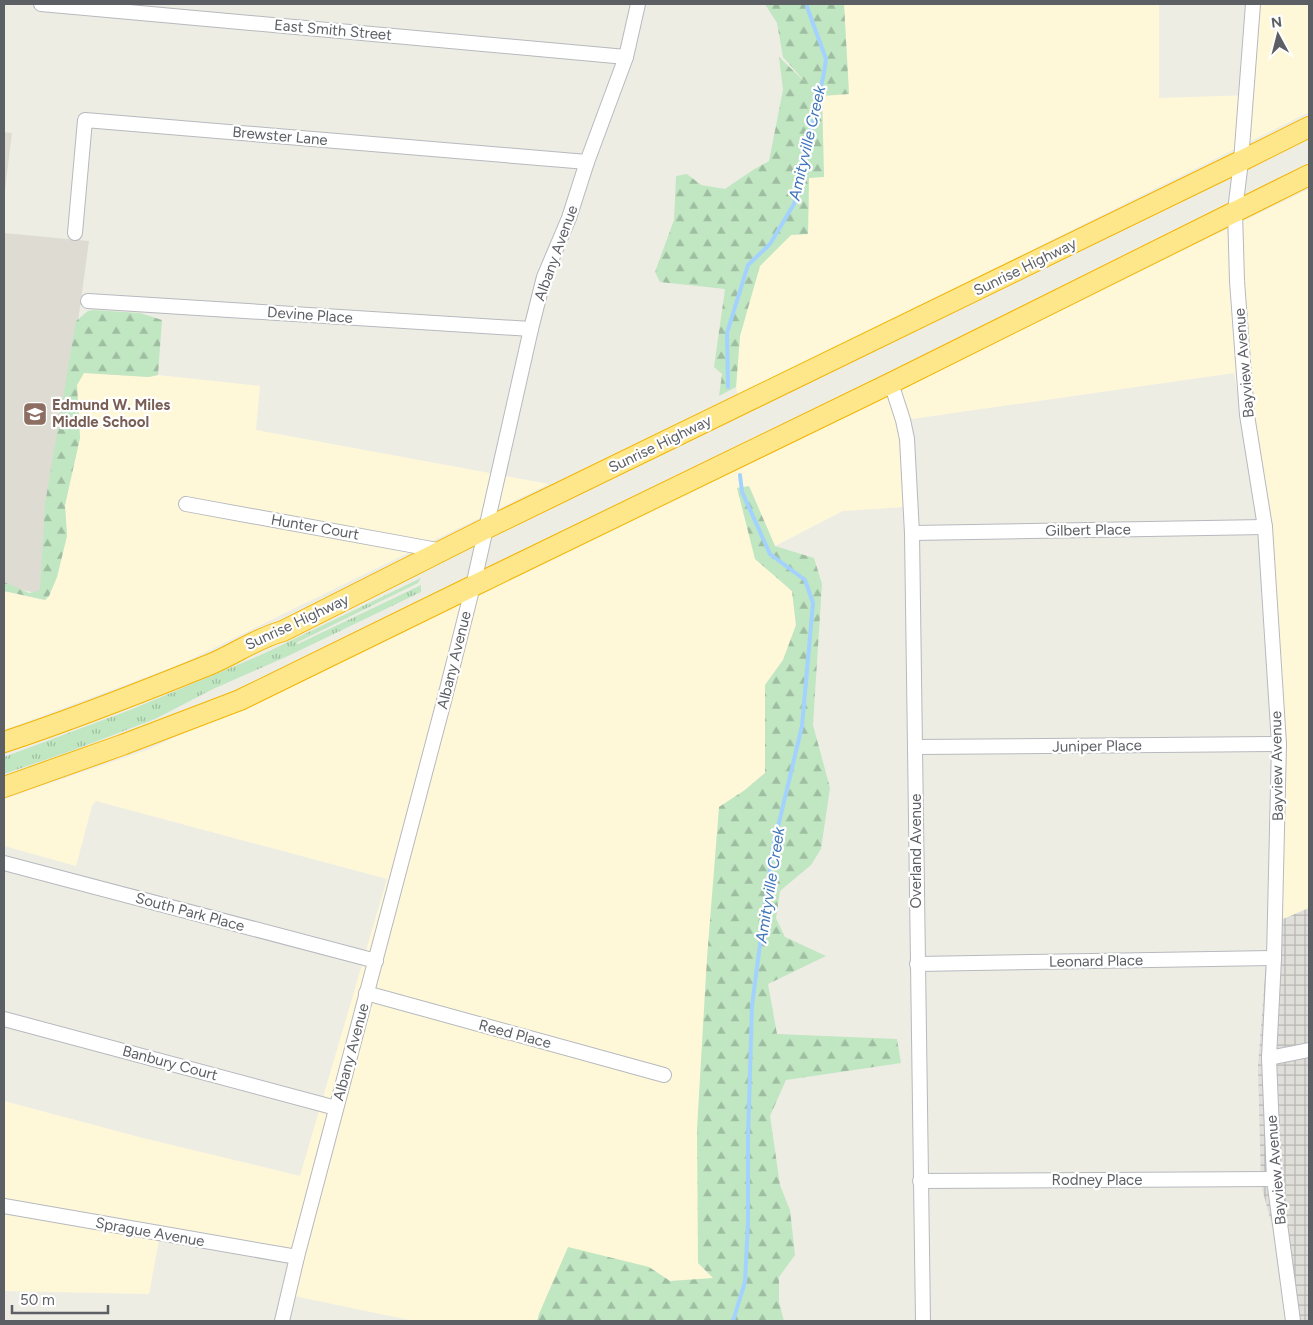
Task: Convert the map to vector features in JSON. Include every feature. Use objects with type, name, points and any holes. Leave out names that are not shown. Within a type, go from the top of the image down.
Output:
[{"type":"highway","name":"Sunrise Highway","points":[[4,742],[112,704],[219,660],[269,635],[283,631],[485,529],[1309,127]]},
{"type":"highway","points":[[4,787],[240,700],[891,383],[1309,175]]},
{"type":"street","name":"East Smith Street","points":[[41,4],[626,57]]},
{"type":"street","name":"Albany Avenue","points":[[282,1321],[297,1257],[473,586],[544,277],[569,218],[587,162],[626,57],[638,4]]},
{"type":"street","points":[[1241,161],[1253,4]]},
{"type":"street","name":"Brewster Lane","points":[[75,233],[85,120],[587,162]]},
{"type":"street","name":"Bayview Avenue","points":[[1241,161],[1235,212],[1237,281],[1247,415],[1264,527],[1280,744],[1269,1058],[1274,1179],[1293,1321]]},
{"type":"street","name":"Devine Place","points":[[88,301],[531,329]]},
{"type":"street","name":"Overland Avenue","points":[[891,383],[907,439],[912,533],[923,1321]]},
{"type":"street","name":"Hunter Court","points":[[186,504],[443,551]]},
{"type":"street","name":"Gilbert Place","points":[[912,533],[1264,527]]},
{"type":"street","name":"Juniper Place","points":[[916,747],[1280,744]]},
{"type":"street","name":"South Park Place","points":[[4,863],[376,961]]},
{"type":"street","name":"Leonard Place","points":[[917,964],[1274,958]]},
{"type":"street","name":"Reed Place","points":[[366,993],[664,1074]]},
{"type":"street","name":"Banbury Court","points":[[4,1019],[336,1108]]},
{"type":"street","points":[[1269,1058],[1309,1050]]},
{"type":"street","name":"Rodney Place","points":[[920,1181],[1274,1179]]},
{"type":"street","name":"Sprague Avenue","points":[[4,1206],[297,1257]]},
{"type":"shaded area","points":[[844,4],[1159,4],[1159,98],[1251,95],[1258,4],[1309,4],[1309,112],[738,396],[736,387],[740,336],[760,265],[791,235],[808,234],[809,178],[824,176],[822,96],[849,93]]},
{"type":"shaded area","points":[[4,132],[12,133],[4,198]]},
{"type":"shaded area","points":[[1309,189],[1309,908],[1269,925],[1276,755],[1259,523],[1234,373],[898,421],[905,507],[843,511],[775,546],[749,486],[755,559],[792,591],[796,625],[783,660],[765,685],[765,773],[745,790],[719,807],[713,1279],[670,1281],[649,1267],[539,1314],[537,1321],[414,1321],[294,1296],[302,1265],[159,1240],[149,1294],[4,1291],[4,1101],[143,1138],[300,1176],[387,879],[96,801],[92,806],[76,866],[4,846],[4,799],[147,750],[361,651]]},
{"type":"shaded area","name":"Edmund W. Miles Middle School","points":[[4,233],[89,241],[41,594],[4,586]]},
{"type":"shaded area","points":[[84,373],[149,377],[158,375],[260,386],[256,430],[549,484],[181,664],[4,730],[4,591],[45,600],[49,596],[57,577],[67,536],[65,505],[80,438],[77,385]]},
{"type":"shaded area","points":[[1309,908],[1309,1321],[1298,1321],[1261,1185],[1258,1066],[1269,925]]},
{"type":"green space","points":[[765,4],[844,4],[849,94],[822,96],[824,177],[809,178],[808,234],[791,235],[760,266],[740,336],[736,387],[719,396],[722,374],[714,367],[725,289],[660,282],[655,272],[674,220],[676,176],[687,174],[701,185],[725,189],[769,161],[783,90],[779,57],[806,83],[783,57],[777,23]]},
{"type":"green space","points":[[88,311],[140,313],[162,320],[158,375],[149,377],[84,373],[77,385],[80,438],[65,505],[67,536],[57,577],[49,596],[45,600],[4,591],[4,582],[29,593],[40,589],[45,504],[76,321]]},
{"type":"green space","points":[[749,486],[775,546],[814,558],[822,584],[813,725],[830,788],[821,849],[811,865],[780,891],[776,918],[785,937],[826,956],[768,984],[777,1034],[897,1039],[901,1063],[786,1080],[770,1116],[780,1185],[790,1210],[795,1255],[779,1277],[779,1302],[784,1321],[537,1321],[568,1247],[649,1267],[670,1281],[713,1278],[698,1263],[697,1129],[707,958],[719,807],[745,790],[765,773],[765,685],[783,660],[796,625],[792,591],[755,559],[737,488]]},
{"type":"green space","points":[[421,578],[418,583],[296,643],[298,644],[421,585],[421,592],[288,656],[213,689],[155,719],[4,774],[4,757],[130,710],[263,654]]},
{"type":"waterway","name":"Amityville Creek","points":[[728,387],[727,333],[748,265],[770,244],[794,204],[824,73],[826,59],[807,4]]},
{"type":"waterway","name":"Amityville Creek","points":[[733,1321],[745,1282],[752,1006],[772,852],[802,726],[813,603],[805,580],[770,554],[742,492],[740,475]]},
{"type":"place","name":"Edmund W. Miles Middle School","points":[[35,414]]}]
